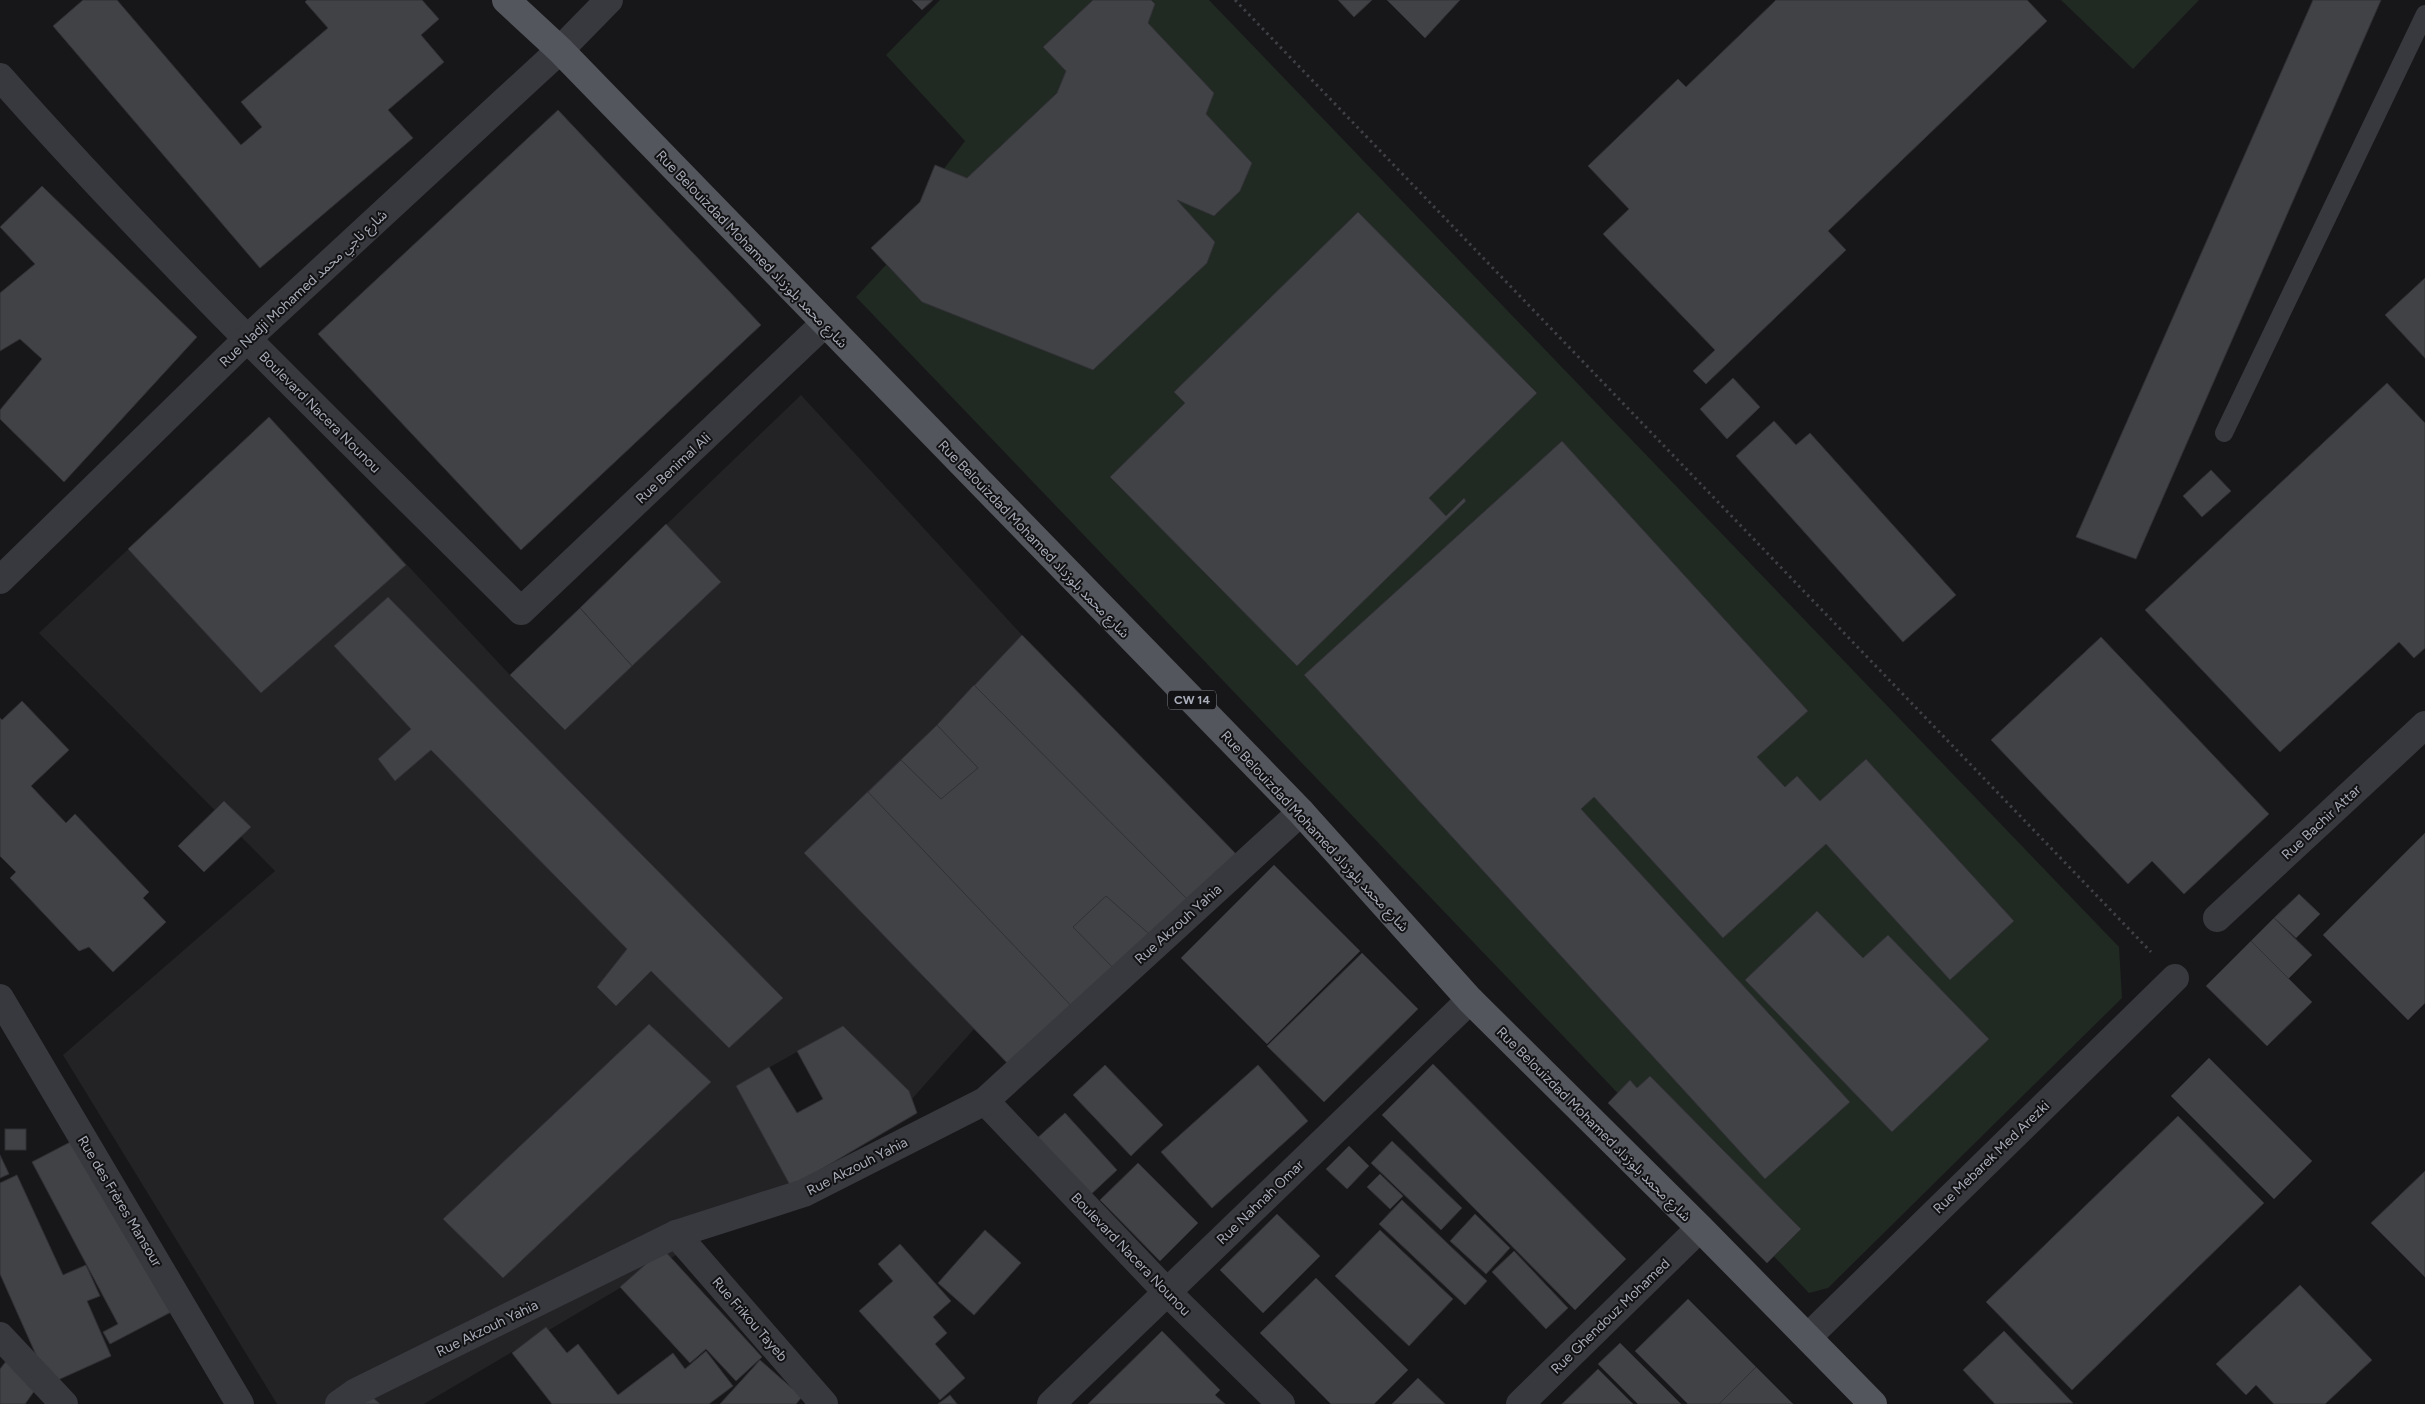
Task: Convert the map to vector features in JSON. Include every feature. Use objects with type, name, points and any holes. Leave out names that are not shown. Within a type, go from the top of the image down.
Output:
[{"type":"main road","name":"Rue Belouizdad Mohamed شارع محمد بلوزداد","points":[[506,0],[560,50],[824,324],[1301,812],[1470,1000],[1700,1228],[1873,1404]]},
{"type":"street","name":"Rue Nadji Mohamed شارع ناجي محمد","points":[[0,580],[247,339],[560,50],[609,0]]},
{"type":"street","name":"Boulevard Nacera Nounou","points":[[0,77],[49,132],[247,339],[521,611]]},
{"type":"street","name":"Rue Benimal Ali","points":[[521,611],[824,324]]},
{"type":"street","name":"Rue Bachir Attar","points":[[2217,918],[2425,726]]},
{"type":"street","name":"Rue Akzouh Yahia","points":[[340,1404],[356,1392],[676,1234],[804,1193],[985,1101],[1301,812]]},
{"type":"street","name":"Rue Mebarek Med Arezki","points":[[1808,1337],[2175,978]]},
{"type":"street","name":"Rue des Frères Mansour","points":[[0,998],[240,1404]]},
{"type":"street","name":"Rue Nahnah Omar","points":[[1051,1404],[1470,1000]]},
{"type":"street","name":"Boulevard Nacera Nounou","points":[[985,1101],[1166,1292],[1281,1404]]},
{"type":"street","name":"Rue Ghendouz Mohamed","points":[[1520,1404],[1700,1228]]},
{"type":"street","name":"Rue Frikou Tayeb","points":[[676,1234],[824,1404]]},
{"type":"street","points":[[0,1336],[64,1404]]},
{"type":"lane","points":[[2224,433],[2425,14]]},
{"type":"path","points":[[1235,0],[2175,978]]},
{"type":"shaded area","points":[[940,0],[1209,0],[2119,947],[2122,998],[1828,1288],[1809,1293],[856,297],[951,195],[936,179],[965,141],[886,55]]},
{"type":"shaded area","points":[[2061,0],[2199,0],[2133,69]]},
{"type":"shaded area","points":[[801,395],[1022,635],[1242,860],[1015,1071],[974,1029],[912,1099],[843,1026],[736,1086],[791,1187],[424,1404],[277,1404],[63,1055],[275,871],[39,633],[269,417],[510,675]]},
{"type":"building","points":[[83,0],[117,0],[241,145],[262,127],[241,102],[328,28],[305,2],[307,0],[422,0],[439,19],[421,35],[444,62],[388,110],[413,138],[260,268],[53,26]]},
{"type":"building","points":[[912,0],[933,0],[922,10]]},
{"type":"building","points":[[1093,0],[1151,0],[1155,4],[1148,23],[1214,93],[1206,114],[1252,163],[1240,191],[1214,216],[1177,200],[1215,242],[1207,263],[1093,370],[922,302],[871,248],[920,202],[935,165],[967,178],[1057,93],[1066,71],[1043,47]]},
{"type":"building","points":[[1338,0],[1372,0],[1354,17]]},
{"type":"building","points":[[1387,0],[1460,0],[1425,38]]},
{"type":"building","points":[[1776,0],[2027,0],[2047,21],[1828,231],[1846,250],[1706,384],[1693,371],[1715,350],[1603,234],[1629,209],[1588,166],[1678,79],[1686,87]]},
{"type":"building","points":[[2313,0],[2381,0],[2136,559],[2076,537]]},
{"type":"building","points":[[558,110],[761,325],[521,550],[318,334]]},
{"type":"building","points":[[42,186],[197,337],[64,482],[0,419],[0,410],[42,359],[20,339],[0,351],[0,293],[35,264],[0,227]]},
{"type":"building","points":[[1358,212],[1537,393],[1429,498],[1446,516],[1464,498],[1466,501],[1297,666],[1110,477],[1185,403],[1174,392]]},
{"type":"building","points":[[2425,278],[2425,358],[2385,315]]},
{"type":"building","points":[[1733,378],[1760,407],[1727,439],[1700,409]]},
{"type":"building","points":[[2387,383],[2425,423],[2425,648],[2414,658],[2399,642],[2280,752],[2145,610]]},
{"type":"building","points":[[269,417],[406,565],[261,693],[128,549]]},
{"type":"building","points":[[1774,421],[1796,445],[1810,433],[1956,595],[1903,642],[1736,456]]},
{"type":"building","points":[[1562,441],[1808,711],[1757,757],[1785,787],[1797,776],[1820,801],[1866,759],[2014,921],[1950,980],[1826,844],[1723,938],[1594,797],[1581,809],[1850,1102],[1765,1179],[1304,675]]},
{"type":"building","points":[[2211,470],[2231,491],[2202,517],[2183,496]]},
{"type":"building","points":[[666,524],[721,582],[632,666],[580,608]]},
{"type":"building","points":[[388,597],[783,998],[729,1048],[651,971],[616,1006],[597,987],[627,949],[431,750],[395,781],[378,759],[411,729],[334,646]]},
{"type":"building","points":[[580,608],[632,666],[565,730],[510,675]]},
{"type":"building","points":[[1022,635],[1242,860],[1015,1071],[804,853],[937,725]]},
{"type":"building","points":[[2101,637],[2269,814],[2184,894],[2152,861],[2128,884],[1991,740]]},
{"type":"building","points":[[974,685],[1192,904],[1156,940],[1106,896],[1073,927],[1119,974],[1078,1013],[868,792],[901,760],[941,799],[978,768],[937,725]]},
{"type":"building","points":[[22,701],[69,750],[31,786],[66,823],[75,814],[149,892],[143,898],[166,922],[113,972],[89,947],[79,951],[10,878],[16,872],[0,856],[0,718],[2,720]]},
{"type":"building","points":[[224,801],[251,827],[204,872],[178,846]]},
{"type":"building","points":[[2425,833],[2425,1003],[2408,1020],[2323,935]]},
{"type":"building","points":[[1274,865],[1360,951],[1267,1044],[1181,958]]},
{"type":"building","points":[[2299,894],[2320,914],[2296,938],[2274,918]]},
{"type":"building","points":[[1817,911],[1863,958],[1888,935],[1989,1039],[1892,1132],[1745,980]]},
{"type":"building","points":[[2274,918],[2312,955],[2288,979],[2251,941]]},
{"type":"building","points":[[2251,941],[2312,1002],[2267,1046],[2206,986]]},
{"type":"building","points":[[1362,953],[1418,1009],[1324,1102],[1267,1046]]},
{"type":"building","points":[[649,1024],[711,1082],[503,1278],[443,1219]]},
{"type":"building","points":[[843,1026],[909,1091],[917,1113],[791,1187],[736,1086],[769,1067],[797,1113],[823,1099],[797,1051]]},
{"type":"building","points":[[2209,1058],[2312,1161],[2274,1199],[2171,1096]]},
{"type":"building","points":[[1433,1064],[1626,1259],[1575,1310],[1382,1115]]},
{"type":"building","points":[[1105,1065],[1163,1125],[1131,1156],[1073,1095]]},
{"type":"building","points":[[1258,1065],[1308,1121],[1212,1208],[1161,1152]]},
{"type":"building","points":[[1650,1076],[1801,1229],[1767,1263],[1608,1103],[1630,1080],[1637,1088]]},
{"type":"building","points":[[1065,1113],[1117,1170],[1087,1198],[1034,1141]]},
{"type":"building","points":[[2178,1116],[2264,1203],[2072,1390],[1986,1302]]},
{"type":"building","points":[[5,1129],[26,1129],[26,1150],[5,1150]]},
{"type":"building","points":[[80,1137],[173,1311],[110,1344],[103,1332],[118,1324],[32,1162]]},
{"type":"building","points":[[1392,1141],[1462,1208],[1441,1230],[1371,1163]]},
{"type":"building","points":[[1349,1146],[1369,1166],[1347,1189],[1326,1169]]},
{"type":"building","points":[[0,1155],[9,1174],[0,1178]]},
{"type":"building","points":[[1138,1163],[1198,1223],[1160,1261],[1100,1200]]},
{"type":"building","points":[[2425,1171],[2425,1277],[2371,1223]]},
{"type":"building","points":[[1380,1174],[1403,1196],[1390,1209],[1367,1187]]},
{"type":"building","points":[[17,1175],[63,1275],[86,1265],[100,1296],[87,1301],[111,1356],[49,1384],[0,1274],[0,1183]]},
{"type":"building","points":[[1402,1200],[1487,1281],[1465,1305],[1379,1224]]},
{"type":"building","points":[[1277,1214],[1320,1256],[1263,1313],[1220,1270]]},
{"type":"building","points":[[1475,1214],[1510,1248],[1486,1274],[1450,1241]]},
{"type":"building","points":[[985,1230],[1021,1263],[974,1315],[938,1283]]},
{"type":"building","points":[[1380,1230],[1453,1299],[1409,1346],[1335,1276]]},
{"type":"building","points":[[900,1244],[951,1301],[933,1317],[947,1333],[935,1344],[965,1378],[940,1400],[859,1311],[893,1281],[878,1264]]},
{"type":"building","points":[[663,1249],[762,1357],[736,1381],[706,1349],[690,1363],[620,1287]]},
{"type":"building","points":[[1514,1251],[1568,1308],[1546,1329],[1492,1272]]},
{"type":"building","points":[[1316,1278],[1408,1370],[1374,1404],[1331,1404],[1260,1333]]},
{"type":"building","points":[[2300,1285],[2372,1360],[2325,1404],[2274,1404],[2256,1385],[2246,1395],[2216,1364]]},
{"type":"building","points":[[1688,1299],[1756,1367],[1719,1404],[1688,1404],[1635,1351]]},
{"type":"building","points":[[546,1327],[567,1353],[578,1344],[618,1395],[673,1353],[685,1369],[706,1351],[733,1386],[709,1404],[552,1404],[512,1353]]},
{"type":"building","points":[[1162,1331],[1220,1390],[1215,1395],[1225,1404],[1088,1404]]},
{"type":"building","points":[[2004,1331],[2073,1403],[1995,1404],[1963,1370]]},
{"type":"building","points":[[1620,1343],[1681,1404],[1638,1404],[1598,1364]]},
{"type":"building","points":[[7,1360],[40,1383],[25,1404],[0,1404],[0,1369]]},
{"type":"building","points":[[760,1360],[802,1397],[796,1404],[720,1404]]},
{"type":"building","points":[[1756,1367],[1793,1404],[1719,1404]]},
{"type":"building","points":[[1598,1369],[1633,1404],[1562,1404]]},
{"type":"building","points":[[1418,1378],[1445,1404],[1392,1404]]},
{"type":"building","points":[[370,1395],[380,1404],[362,1404]]},
{"type":"building","points":[[950,1395],[957,1404],[938,1404]]}]
